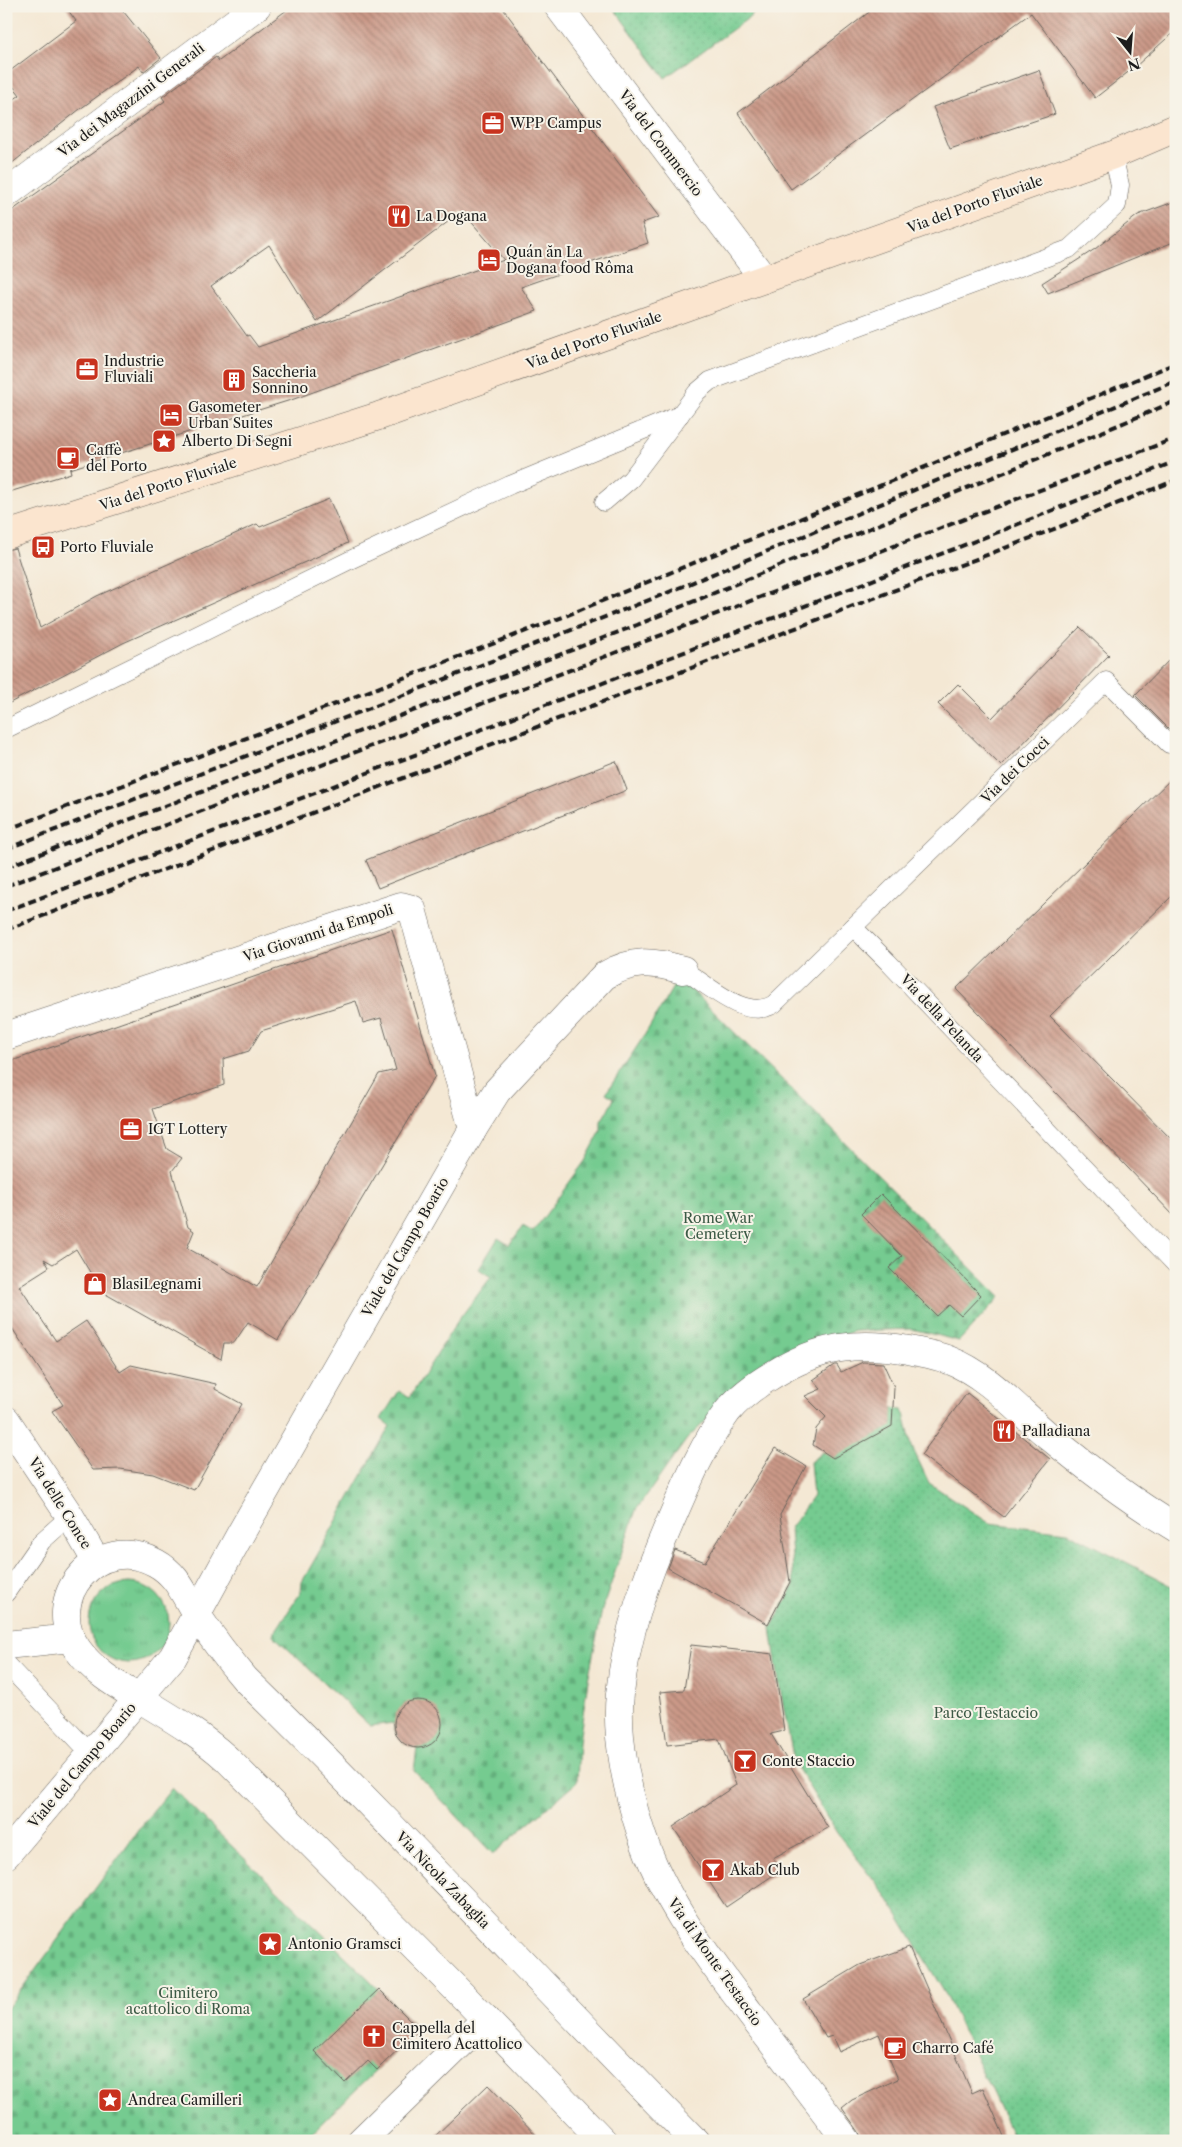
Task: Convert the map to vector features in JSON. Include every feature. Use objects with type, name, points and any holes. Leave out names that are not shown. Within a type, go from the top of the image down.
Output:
[{"type":"main road","name":"Via del Porto Fluviale","points":[[6,535],[379,416],[1112,155],[1176,128]]},
{"type":"street","name":"Via dei Magazzini Generali","points":[[6,194],[257,6]]},
{"type":"street","name":"Via del Commercio","points":[[558,6],[764,280]]},
{"type":"street","name":"Via Giovanni da Empoli","points":[[6,1036],[401,906],[412,909],[472,1129]]},
{"type":"street","name":"Viale del Campo Boario","points":[[196,1614],[472,1129],[497,1092],[604,976],[627,965],[640,962],[656,963],[684,970]]},
{"type":"street","name":"Via di Monte Testaccio","points":[[847,2141],[712,1963],[671,1900],[658,1875],[641,1833],[628,1781],[621,1738],[619,1696],[632,1627],[660,1544],[703,1451],[729,1410],[763,1380],[785,1367],[814,1353],[841,1346],[891,1346],[936,1356],[968,1369],[1098,1476],[1137,1504],[1176,1528]]},
{"type":"street","name":"Via delle Conce","points":[[6,1420],[70,1516],[96,1562]]},
{"type":"street","points":[[139,1698],[173,1657],[196,1614],[179,1583],[166,1569],[140,1556],[112,1556],[96,1562],[80,1574],[70,1595],[66,1614],[71,1638],[76,1649],[95,1669],[114,1683],[205,1740],[227,1759],[486,2019],[603,2141]]},
{"type":"street","name":"Via Nicola Zabaglia","points":[[196,1614],[245,1679],[515,1953],[570,2014],[695,2141]]},
{"type":"street","points":[[6,1645],[71,1638]]},
{"type":"street","name":"Viale del Campo Boario","points":[[6,1856],[139,1698]]},
{"type":"street","points":[[361,2141],[486,2019]]},
{"type":"lane","points":[[604,502],[631,479],[697,392],[710,381],[1069,249],[1117,205],[1120,185],[1112,155]]},
{"type":"lane","points":[[6,729],[352,559],[502,489],[680,415]]},
{"type":"lane","name":"Via dei Cocci","points":[[852,927],[1106,681],[1169,744],[1176,737]]},
{"type":"lane","points":[[684,970],[739,1005],[761,1010],[781,999],[852,927]]},
{"type":"lane","name":"Via della Pelanda","points":[[852,927],[888,962],[1176,1265]]},
{"type":"lane","points":[[6,1593],[42,1541],[70,1516]]},
{"type":"lane","points":[[6,1664],[91,1754]]},
{"type":"green space","points":[[612,6],[758,6],[750,17],[665,78]]},
{"type":"green space","name":"Rome War Cemetery","points":[[679,977],[1000,1297],[959,1341],[912,1329],[855,1331],[800,1349],[736,1392],[687,1439],[636,1510],[602,1610],[588,1680],[579,1742],[577,1782],[493,1854],[414,1771],[417,1748],[404,1743],[398,1737],[393,1723],[370,1726],[273,1635],[301,1592],[302,1582],[390,1426],[381,1419],[399,1391],[410,1397],[457,1322],[491,1277],[479,1269],[498,1238],[509,1245],[523,1226],[533,1232],[585,1161],[601,1131],[601,1121],[614,1098],[606,1093],[644,1036]]},
{"type":"green space","name":"Parco Testaccio","points":[[884,1408],[903,1409],[912,1447],[929,1483],[989,1523],[1068,1532],[1176,1588],[1176,2141],[1015,2141],[946,1995],[886,1895],[837,1833],[794,1762],[771,1628],[794,1585],[790,1528],[813,1496],[810,1462],[825,1450],[865,1441]]},
{"type":"green space","points":[[129,1583],[144,1586],[157,1595],[166,1608],[169,1623],[166,1638],[157,1651],[144,1660],[129,1663],[114,1660],[101,1651],[92,1638],[89,1623],[92,1608],[101,1595],[114,1586]]},
{"type":"green space","name":"Cimitero acattolico di Roma","points":[[172,1788],[419,2029],[303,2141],[6,2141],[6,2010],[139,1829]]},
{"type":"building","points":[[65,6],[119,6],[161,58],[143,72],[139,66],[80,109],[6,168],[6,105],[20,95],[6,77],[6,74],[76,21]]},
{"type":"building","points":[[292,6],[501,6],[659,217],[642,223],[648,243],[521,287],[537,311],[294,399],[70,469],[71,473],[6,493],[6,215],[165,101],[162,97],[216,57],[219,61]],"holes":[[[462,211],[504,260],[258,347],[249,335],[247,336],[211,286],[269,245],[317,322]]]},
{"type":"building","points":[[877,6],[1176,6],[1176,30],[1136,66],[1095,98],[1031,13],[791,189],[738,113]]},
{"type":"building","points":[[1039,70],[1055,114],[950,149],[933,107]]},
{"type":"building","points":[[1176,201],[1176,241],[1048,293],[1042,283],[1095,249],[1138,215]]},
{"type":"building","points":[[329,499],[348,543],[123,643],[6,705],[6,550],[15,548],[40,628],[97,596],[257,524],[260,527]]},
{"type":"building","points":[[1080,627],[1109,655],[1001,766],[938,704],[958,684],[992,718]]},
{"type":"building","points":[[1176,653],[1176,727],[1169,729],[1135,695]]},
{"type":"building","points":[[616,761],[627,790],[378,888],[366,860]]},
{"type":"building","points":[[1176,774],[1176,892],[1050,1016],[1176,1144],[1176,1218],[956,989]]},
{"type":"building","points":[[392,929],[435,1076],[278,1340],[248,1322],[234,1343],[224,1343],[221,1359],[102,1292],[76,1249],[53,1264],[44,1259],[49,1267],[19,1286],[56,1341],[86,1321],[120,1372],[131,1365],[216,1384],[215,1389],[242,1404],[194,1490],[153,1474],[120,1469],[93,1470],[52,1411],[63,1405],[6,1319],[6,1063]],"holes":[[[356,1001],[363,1023],[381,1018],[396,1070],[379,1074],[257,1287],[187,1248],[194,1231],[188,1227],[172,1171],[182,1158],[167,1149],[153,1109],[224,1085],[223,1059],[249,1051],[261,1031]]]},
{"type":"building","points":[[881,1194],[981,1295],[961,1316],[949,1305],[937,1316],[889,1268],[902,1256],[861,1214]]},
{"type":"building","points":[[863,1362],[883,1363],[894,1387],[892,1426],[833,1458],[813,1445],[816,1429],[826,1417],[805,1396],[821,1389],[813,1380],[834,1365],[837,1365],[841,1372]]},
{"type":"building","points":[[967,1393],[1050,1459],[1004,1517],[921,1455]]},
{"type":"building","points":[[775,1448],[806,1466],[780,1515],[790,1582],[768,1624],[668,1568],[675,1550],[705,1562]]},
{"type":"building","points":[[691,1645],[773,1654],[784,1731],[771,1734],[828,1828],[773,1858],[781,1870],[726,1907],[673,1827],[736,1785],[719,1739],[667,1745],[660,1692],[684,1690]]},
{"type":"building","points":[[413,1700],[423,1700],[432,1704],[438,1710],[441,1715],[441,1733],[432,1744],[423,1748],[413,1748],[404,1744],[398,1738],[394,1729],[394,1719],[398,1710],[404,1704]]},
{"type":"building","points":[[909,1947],[972,2093],[983,2088],[1006,2141],[862,2141],[859,2132],[842,2108],[852,2100],[898,2079],[879,2034],[839,2052],[832,2036],[826,2038],[803,1999],[860,1965]]},
{"type":"building","name":"Cappella del Cimitero Acattolico","points":[[379,1989],[419,2029],[377,2070],[368,2061],[345,2083],[314,2051]]},
{"type":"building","points":[[488,2085],[542,2141],[430,2141]]},
{"type":"railway","points":[[6,830],[568,615],[1176,363]]},
{"type":"railway","points":[[6,849],[662,595],[1176,381]]},
{"type":"railway","points":[[6,867],[637,625],[1176,401]]},
{"type":"railway","points":[[6,886],[1176,438]]},
{"type":"railway","points":[[6,911],[1001,531],[1176,461]]},
{"type":"railway","points":[[6,930],[1039,535],[1176,480]]},
{"type":"place","name":"WPP Campus","points":[[493,123]]},
{"type":"place","name":"La Dogana","points":[[399,216]]},
{"type":"place","name":"Quán ăn La Dogana food Rôma","points":[[489,260]]},
{"type":"place","name":"Industrie Fluviali","points":[[87,369]]},
{"type":"place","name":"Saccheria Sonnino","points":[[234,380]]},
{"type":"place","name":"Gasometer Urban Suites","points":[[171,415]]},
{"type":"place","name":"Alberto Di Segni","points":[[164,441]]},
{"type":"place","name":"Caffè del Porto","points":[[68,458]]},
{"type":"place","name":"Porto Fluviale","points":[[43,547]]},
{"type":"place","name":"IGT Lottery","points":[[131,1129]]},
{"type":"place","name":"BlasiLegnami","points":[[95,1284]]},
{"type":"place","name":"Palladiana","points":[[1004,1431]]},
{"type":"place","name":"Conte Staccio","points":[[745,1761]]},
{"type":"place","name":"Akab Club","points":[[713,1870]]},
{"type":"place","name":"Antonio Gramsci","points":[[270,1944]]},
{"type":"place","name":"Cappella del Cimitero Acattolico","points":[[374,2036]]},
{"type":"place","name":"Charro Café","points":[[895,2048]]},
{"type":"place","name":"Andrea Camilleri","points":[[110,2100]]}]
